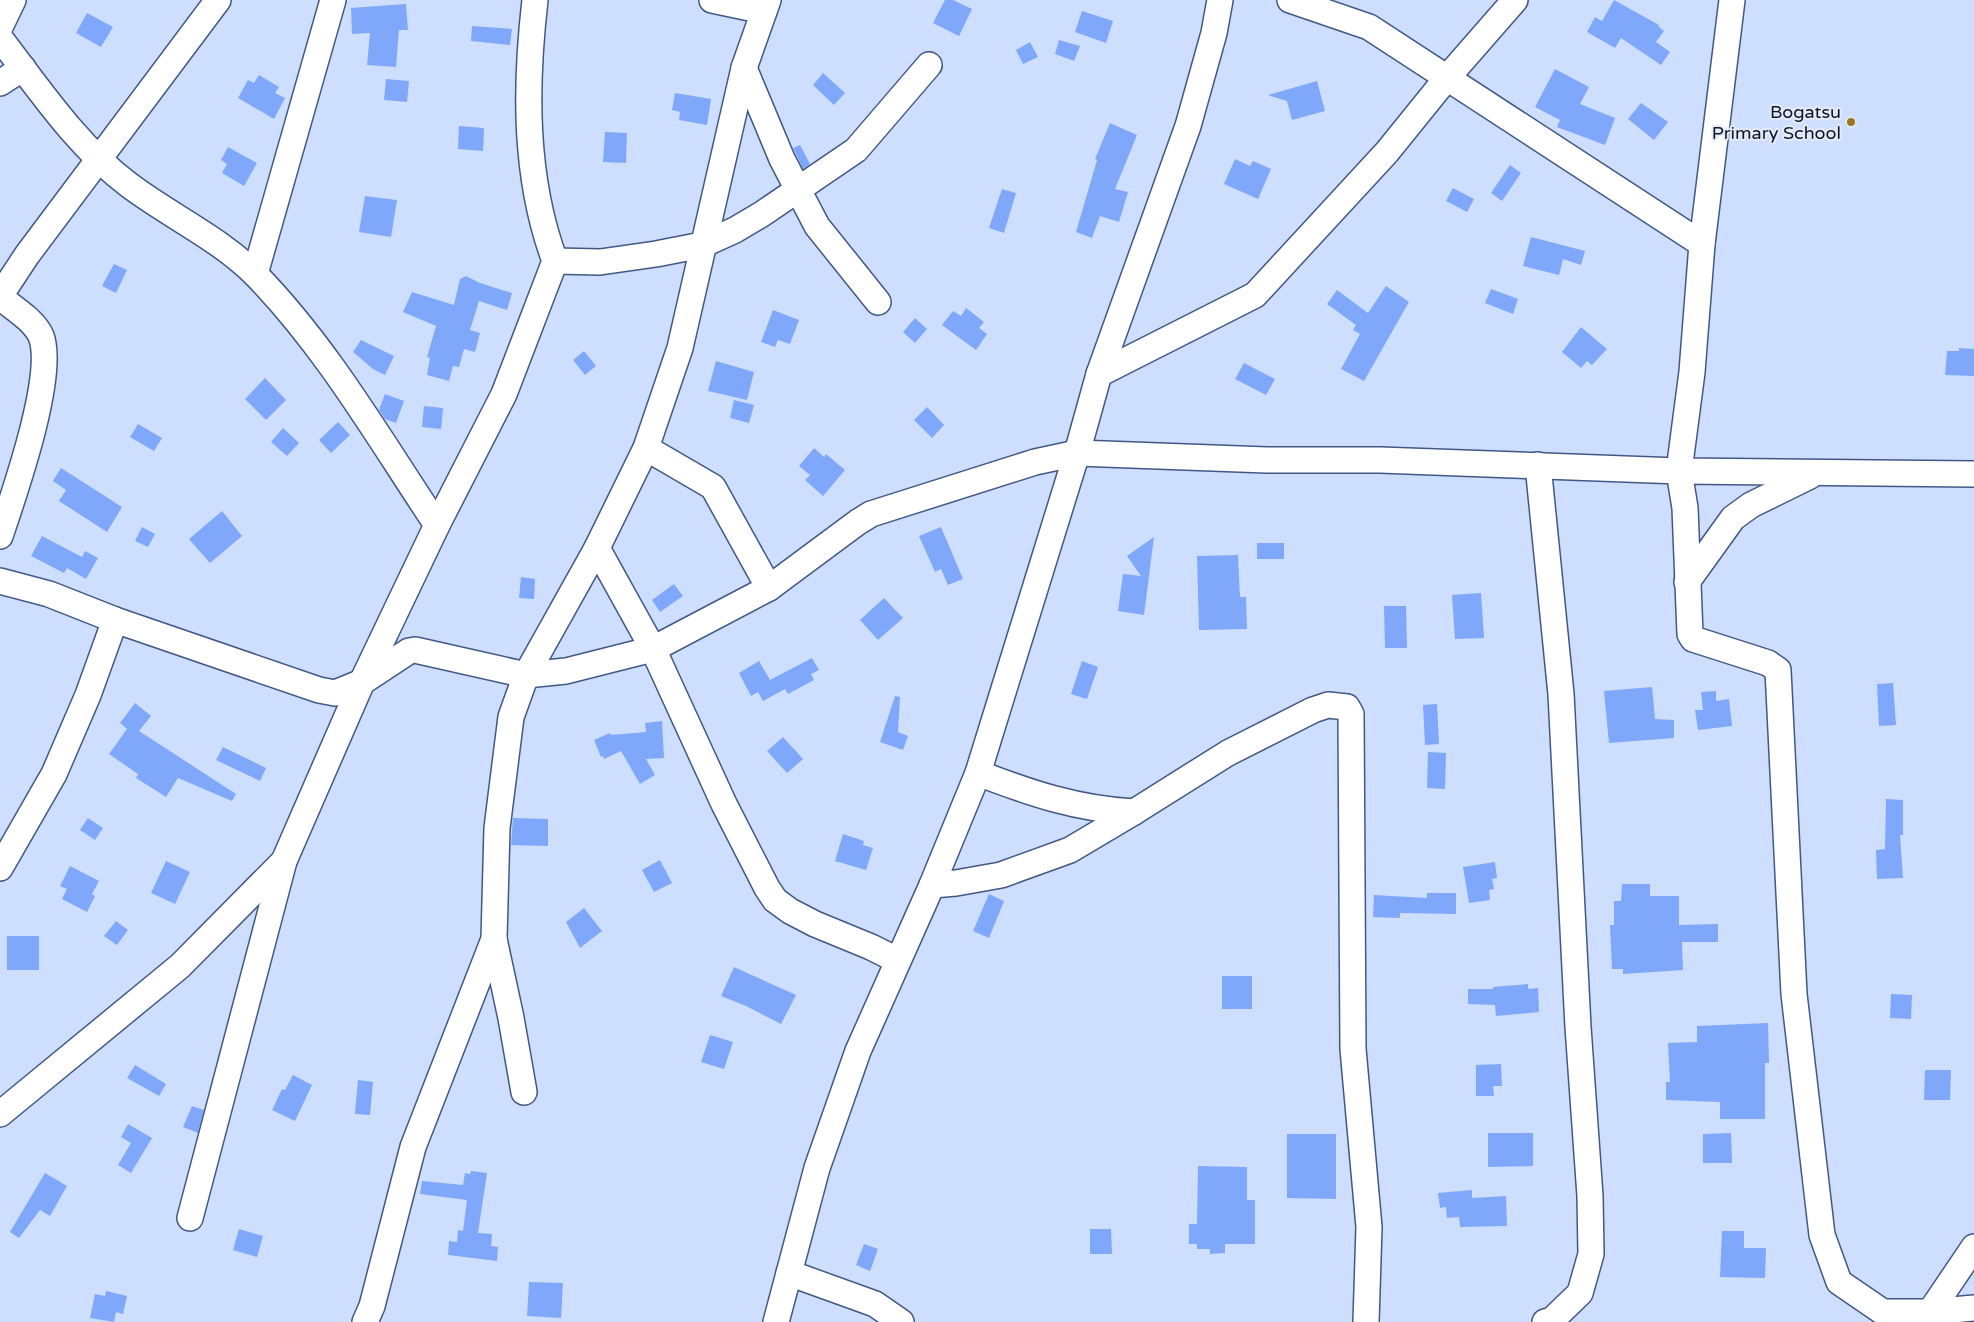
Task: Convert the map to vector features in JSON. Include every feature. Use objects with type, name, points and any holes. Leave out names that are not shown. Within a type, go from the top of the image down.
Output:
[{"type":"street","points":[[0,27],[13,0]]},
{"type":"street","points":[[0,536],[24,461],[38,404],[44,366],[44,348],[40,334],[34,325],[0,296],[27,255],[218,0]]},
{"type":"street","points":[[255,274],[333,0]]},
{"type":"street","points":[[190,1218],[284,861],[362,682],[437,526],[504,394],[555,261],[546,237],[534,183],[528,122],[530,45],[535,0]]},
{"type":"street","points":[[524,1092],[494,939],[497,828],[510,717],[526,675],[596,548],[646,448],[680,348],[702,245],[744,68],[766,6],[712,0]]},
{"type":"street","points":[[776,1322],[817,1168],[858,1051],[932,885],[978,773],[1077,454],[1099,374],[1188,126],[1214,32],[1220,0]]},
{"type":"street","points":[[1290,0],[1369,27],[1446,79],[1702,244]]},
{"type":"street","points":[[1099,374],[1255,295],[1387,152],[1446,79],[1515,0]]},
{"type":"street","points":[[1732,0],[1702,244],[1692,372],[1679,471],[1685,508],[1690,634],[1693,639],[1768,663],[1778,670],[1794,994],[1822,1235],[1839,1282],[1888,1317],[1929,1317],[1974,1308]]},
{"type":"street","points":[[0,38],[98,160],[129,185],[223,247],[255,274],[318,346],[437,526]]},
{"type":"street","points":[[555,261],[600,262],[656,254],[702,245],[735,230],[798,191],[856,150],[929,66]]},
{"type":"street","points":[[0,83],[23,68]]},
{"type":"street","points":[[744,68],[782,159],[817,226],[878,302]]},
{"type":"street","points":[[646,448],[713,487],[769,588]]},
{"type":"street","points":[[0,581],[49,594],[115,620],[328,693],[335,693],[362,682],[409,650],[526,675],[566,672],[653,649],[769,588],[871,514],[1035,462],[1077,454],[1267,460],[1380,460],[1679,471],[1974,474]]},
{"type":"street","points":[[1538,465],[1561,694],[1578,1027],[1590,1196],[1591,1254],[1580,1293],[1552,1320],[1546,1322]]},
{"type":"street","points":[[1687,582],[1733,518],[1751,505],[1815,473]]},
{"type":"street","points":[[596,548],[653,649],[724,804],[775,900],[790,911],[815,924],[897,960]]},
{"type":"street","points":[[0,868],[54,774],[88,695],[115,620]]},
{"type":"street","points":[[932,885],[1001,875],[1070,850],[1228,753],[1313,710],[1328,705],[1347,708],[1350,714],[1353,1048],[1369,1227],[1366,1322]]},
{"type":"street","points":[[978,773],[1051,798],[1103,811],[1134,812]]},
{"type":"street","points":[[0,1114],[180,966],[284,861]]},
{"type":"street","points":[[365,1322],[372,1306],[413,1148],[494,939]]},
{"type":"street","points":[[1929,1317],[1974,1247]]},
{"type":"street","points":[[789,1273],[876,1304],[901,1322]]},
{"type":"building","points":[[945,0],[953,0],[972,9],[959,36],[933,23]]},
{"type":"building","points":[[1614,0],[1659,25],[1664,31],[1656,42],[1670,52],[1661,65],[1621,38],[1615,48],[1587,32],[1595,17],[1602,21]]},
{"type":"building","points":[[406,4],[408,30],[399,30],[396,67],[367,65],[370,33],[352,34],[351,8]]},
{"type":"building","points":[[1082,11],[1113,21],[1106,43],[1075,32]]},
{"type":"building","points":[[87,13],[113,27],[101,47],[76,33]]},
{"type":"building","points":[[472,26],[512,29],[510,45],[471,41]]},
{"type":"building","points":[[1059,40],[1080,46],[1074,61],[1055,54]]},
{"type":"building","points":[[1030,42],[1038,57],[1023,64],[1016,50]]},
{"type":"building","points":[[1555,69],[1589,87],[1580,104],[1615,118],[1605,145],[1557,127],[1560,120],[1535,107]]},
{"type":"building","points":[[823,73],[845,93],[834,105],[813,85]]},
{"type":"building","points":[[259,75],[279,87],[275,93],[285,98],[274,119],[238,98],[248,80],[254,83]]},
{"type":"building","points":[[386,79],[409,81],[407,102],[384,100]]},
{"type":"building","points":[[1317,81],[1325,111],[1292,120],[1287,101],[1268,95]]},
{"type":"building","points":[[675,93],[711,99],[707,125],[679,120],[680,112],[672,110]]},
{"type":"building","points":[[1641,103],[1668,122],[1654,140],[1628,119]]},
{"type":"building","points":[[1110,123],[1137,135],[1115,189],[1128,192],[1119,222],[1100,216],[1092,238],[1076,232],[1097,160],[1095,159]]},
{"type":"building","points":[[459,126],[484,128],[483,151],[458,149]]},
{"type":"building","points":[[605,132],[627,133],[626,163],[603,162]]},
{"type":"building","points":[[800,145],[810,164],[803,169],[793,148]]},
{"type":"building","points":[[228,147],[257,163],[244,186],[222,173],[227,164],[221,160]]},
{"type":"building","points":[[1235,159],[1250,166],[1253,161],[1271,169],[1258,199],[1224,184]]},
{"type":"building","points":[[1510,165],[1521,173],[1502,201],[1491,193]]},
{"type":"building","points":[[1453,188],[1474,199],[1467,212],[1446,201]]},
{"type":"building","points":[[1002,189],[1016,193],[1004,233],[989,228]]},
{"type":"building","points":[[365,196],[397,200],[391,237],[359,232]]},
{"type":"building","points":[[1531,237],[1585,251],[1581,265],[1563,259],[1559,275],[1523,266]]},
{"type":"building","points":[[114,264],[127,270],[116,293],[102,286]]},
{"type":"building","points":[[466,276],[480,283],[512,293],[507,310],[479,301],[470,330],[480,333],[475,352],[464,349],[459,367],[453,366],[449,381],[427,375],[430,358],[427,357],[436,326],[403,312],[412,292],[454,305],[460,279]]},
{"type":"building","points":[[1386,286],[1409,302],[1364,381],[1341,369],[1360,334],[1353,330],[1356,325],[1327,304],[1337,290],[1368,313]]},
{"type":"building","points":[[1491,289],[1518,299],[1513,314],[1485,303]]},
{"type":"building","points":[[966,308],[984,322],[979,328],[987,334],[976,350],[942,325],[953,311],[961,316]]},
{"type":"building","points":[[773,310],[799,320],[790,344],[778,340],[775,347],[761,342]]},
{"type":"building","points":[[915,318],[927,329],[915,343],[903,332]]},
{"type":"building","points":[[1581,327],[1607,349],[1592,365],[1587,361],[1581,368],[1562,352]]},
{"type":"building","points":[[361,340],[394,356],[385,375],[373,369],[353,352]]},
{"type":"building","points":[[1959,348],[1974,349],[1974,376],[1945,375],[1947,351],[1959,351]]},
{"type":"building","points":[[584,351],[596,366],[585,375],[573,360]]},
{"type":"building","points":[[716,361],[754,372],[747,400],[708,391]]},
{"type":"building","points":[[1244,363],[1275,379],[1266,395],[1235,379]]},
{"type":"building","points":[[265,378],[286,400],[266,420],[245,399]]},
{"type":"building","points":[[385,394],[404,401],[396,423],[385,419],[379,410]]},
{"type":"building","points":[[734,400],[754,405],[749,423],[730,418]]},
{"type":"building","points":[[424,406],[443,408],[441,429],[422,427]]},
{"type":"building","points":[[927,407],[944,425],[932,438],[914,420]]},
{"type":"building","points":[[338,422],[350,435],[331,453],[319,440]]},
{"type":"building","points":[[138,424],[162,438],[154,451],[130,437]]},
{"type":"building","points":[[283,428],[299,443],[287,456],[271,442]]},
{"type":"building","points":[[814,448],[824,457],[826,454],[845,470],[823,496],[805,480],[810,475],[799,466]]},
{"type":"building","points":[[61,468],[122,507],[107,532],[59,501],[66,490],[53,481]]},
{"type":"building","points":[[222,511],[242,536],[210,563],[189,539]]},
{"type":"building","points":[[142,527],[155,534],[148,547],[135,541]]},
{"type":"building","points":[[941,527],[963,579],[948,585],[941,569],[935,572],[919,536]]},
{"type":"building","points":[[42,536],[82,557],[85,551],[98,558],[86,579],[67,568],[64,573],[31,556]]},
{"type":"building","points":[[1154,537],[1144,615],[1118,611],[1123,574],[1141,576],[1127,556]]},
{"type":"building","points":[[1257,543],[1284,543],[1284,559],[1257,559]]},
{"type":"building","points":[[1238,555],[1240,597],[1246,597],[1247,629],[1199,630],[1197,556]]},
{"type":"building","points":[[521,577],[535,579],[534,599],[519,598]]},
{"type":"building","points":[[674,584],[683,596],[660,612],[652,600]]},
{"type":"building","points":[[1481,593],[1484,638],[1455,639],[1452,595]]},
{"type":"building","points":[[884,598],[903,618],[878,640],[860,620]]},
{"type":"building","points":[[1384,606],[1406,606],[1407,648],[1385,648]]},
{"type":"building","points":[[812,658],[819,670],[811,674],[814,680],[788,694],[785,689],[763,701],[758,692],[751,696],[739,673],[759,661],[770,680]]},
{"type":"building","points":[[1082,661],[1098,667],[1087,699],[1071,694]]},
{"type":"building","points":[[1893,683],[1896,725],[1879,726],[1877,684]]},
{"type":"building","points":[[1652,687],[1655,719],[1674,720],[1674,738],[1609,743],[1604,691]]},
{"type":"building","points":[[1716,691],[1716,701],[1729,699],[1732,726],[1698,730],[1695,710],[1703,710],[1701,692]]},
{"type":"building","points":[[895,696],[900,697],[898,732],[908,736],[903,750],[880,742]]},
{"type":"building","points":[[135,703],[151,716],[139,731],[236,794],[232,801],[178,778],[166,797],[136,778],[138,774],[109,754],[127,729],[120,723]]},
{"type":"building","points":[[1437,704],[1439,744],[1425,745],[1423,705]]},
{"type":"building","points":[[662,721],[664,758],[646,759],[655,775],[640,784],[621,751],[604,759],[603,756],[601,757],[594,740],[610,733],[611,735],[646,732],[645,723]]},
{"type":"building","points":[[783,737],[803,759],[787,773],[767,751]]},
{"type":"building","points":[[223,747],[266,768],[260,781],[216,760]]},
{"type":"building","points":[[1428,752],[1446,753],[1445,789],[1427,788]]},
{"type":"building","points":[[1886,799],[1903,800],[1903,835],[1900,835],[1903,878],[1877,879],[1876,850],[1885,849]]},
{"type":"building","points":[[88,818],[103,828],[95,840],[80,830]]},
{"type":"building","points":[[513,818],[548,819],[548,846],[511,845]]},
{"type":"building","points":[[843,834],[864,841],[863,845],[873,848],[866,870],[835,861]]},
{"type":"building","points":[[660,860],[672,883],[654,892],[642,870]]},
{"type":"building","points":[[166,861],[190,872],[175,904],[151,893]]},
{"type":"building","points":[[1495,862],[1497,878],[1492,879],[1494,889],[1489,890],[1490,900],[1469,903],[1463,867]]},
{"type":"building","points":[[70,866],[99,881],[92,894],[95,896],[87,912],[62,899],[67,889],[60,886]]},
{"type":"building","points":[[1622,884],[1650,884],[1650,896],[1679,896],[1679,925],[1718,924],[1718,942],[1682,942],[1683,970],[1623,974],[1623,969],[1612,969],[1610,925],[1614,925],[1614,901],[1621,901]]},
{"type":"building","points":[[1427,893],[1456,893],[1456,914],[1400,913],[1400,918],[1373,917],[1374,895],[1427,898]]},
{"type":"building","points":[[989,894],[1004,901],[989,938],[973,931]]},
{"type":"building","points":[[584,908],[602,931],[580,948],[566,922]]},
{"type":"building","points":[[116,921],[128,930],[117,945],[104,936]]},
{"type":"building","points":[[7,936],[39,936],[39,970],[7,970]]},
{"type":"building","points":[[734,967],[796,995],[781,1024],[746,1006],[721,996]]},
{"type":"building","points":[[1222,976],[1252,976],[1252,1009],[1222,1009]]},
{"type":"building","points":[[1528,984],[1528,989],[1538,988],[1539,1012],[1496,1016],[1495,1005],[1468,1004],[1468,989],[1493,989],[1493,987]]},
{"type":"building","points":[[1891,994],[1912,995],[1911,1019],[1890,1018]]},
{"type":"building","points":[[1768,1023],[1769,1063],[1765,1063],[1765,1119],[1720,1119],[1720,1102],[1666,1100],[1666,1082],[1670,1082],[1668,1043],[1697,1042],[1697,1026]]},
{"type":"building","points":[[710,1035],[733,1042],[724,1069],[701,1062]]},
{"type":"building","points":[[1501,1064],[1502,1086],[1493,1086],[1494,1096],[1476,1096],[1476,1065]]},
{"type":"building","points":[[135,1065],[166,1084],[159,1096],[127,1078]]},
{"type":"building","points":[[1925,1070],[1951,1070],[1950,1100],[1924,1100]]},
{"type":"building","points":[[293,1075],[312,1085],[295,1121],[272,1110],[282,1089],[285,1090]]},
{"type":"building","points":[[358,1080],[373,1082],[370,1115],[355,1114]]},
{"type":"building","points":[[192,1106],[204,1110],[198,1133],[183,1127]]},
{"type":"building","points":[[128,1124],[152,1138],[131,1173],[118,1165],[131,1143],[121,1137]]},
{"type":"building","points":[[1488,1133],[1533,1133],[1533,1166],[1488,1167]]},
{"type":"building","points":[[1731,1133],[1732,1163],[1703,1163],[1703,1134]]},
{"type":"building","points":[[1287,1134],[1336,1134],[1336,1199],[1287,1198]]},
{"type":"building","points":[[1198,1166],[1247,1167],[1247,1200],[1255,1200],[1255,1244],[1225,1244],[1225,1253],[1210,1254],[1210,1249],[1197,1249],[1197,1244],[1189,1244],[1189,1224],[1197,1224]]},
{"type":"building","points":[[471,1171],[487,1173],[478,1233],[492,1234],[491,1246],[498,1247],[497,1261],[448,1255],[449,1241],[457,1242],[458,1230],[463,1231],[467,1200],[420,1194],[422,1181],[463,1185],[465,1173],[470,1174]]},
{"type":"building","points":[[45,1173],[67,1186],[50,1216],[40,1210],[19,1238],[10,1232]]},
{"type":"building","points":[[1472,1190],[1472,1198],[1506,1196],[1507,1226],[1460,1227],[1459,1217],[1447,1218],[1446,1207],[1440,1208],[1438,1193]]},
{"type":"building","points":[[239,1229],[263,1236],[257,1257],[233,1250]]},
{"type":"building","points":[[1090,1229],[1111,1229],[1112,1254],[1090,1254]]},
{"type":"building","points":[[1722,1231],[1744,1231],[1744,1248],[1766,1248],[1765,1278],[1720,1277]]},
{"type":"building","points":[[864,1244],[878,1249],[870,1271],[856,1265]]},
{"type":"building","points":[[529,1282],[563,1283],[561,1318],[527,1316]]},
{"type":"building","points":[[106,1291],[127,1296],[123,1314],[116,1312],[114,1322],[90,1318],[95,1294],[105,1296]]},
{"type":"place","name":"Bogatsu Primary School","points":[[1851,122]]}]
